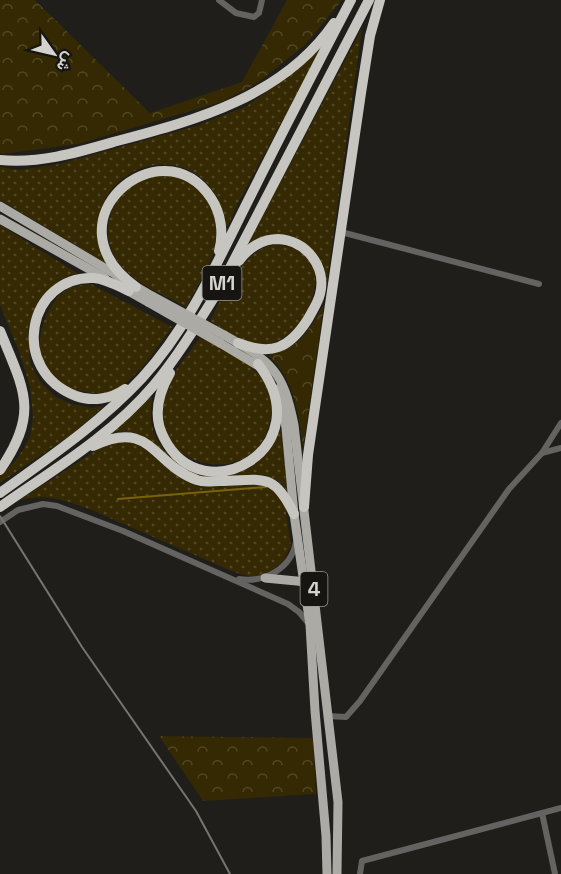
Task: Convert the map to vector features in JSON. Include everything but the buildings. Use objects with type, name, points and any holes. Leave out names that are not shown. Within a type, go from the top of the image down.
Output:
[{"type":"highway","points":[[0,160],[25,161],[73,153],[186,123],[217,112],[264,88],[283,74],[326,32],[350,0]]},
{"type":"highway","name":"M1","points":[[0,493],[92,426],[142,378],[180,330],[213,270],[350,0]]},
{"type":"highway","name":"M1","points":[[0,507],[106,430],[153,386],[191,334],[218,291],[369,0]]},
{"type":"highway","points":[[304,507],[308,455],[370,36],[380,0]]},
{"type":"highway","points":[[132,289],[111,263],[104,245],[102,225],[108,206],[118,191],[132,180],[148,173],[166,172],[184,176],[201,186],[213,200],[220,218],[222,237],[213,270]]},
{"type":"highway","points":[[218,291],[247,252],[265,241],[279,239],[293,242],[306,249],[318,265],[321,279],[319,299],[296,336],[279,347],[266,350],[252,349],[238,343]]},
{"type":"highway","points":[[132,289],[96,278],[77,279],[67,283],[58,289],[40,312],[34,324],[34,348],[36,359],[49,379],[57,386],[80,397],[93,399],[117,395],[142,378]]},
{"type":"highway","points":[[0,331],[23,388],[25,409],[22,429],[14,450],[0,470]]},
{"type":"highway","points":[[191,334],[162,388],[157,416],[166,442],[178,457],[194,467],[212,471],[230,470],[255,458],[268,444],[276,427],[278,408],[274,390],[258,364]]},
{"type":"highway","points":[[74,455],[112,437],[129,437],[144,441],[184,475],[200,481],[258,479],[270,482],[278,487],[286,497],[294,514]]},
{"type":"main road","points":[[0,206],[132,289]]},
{"type":"main road","points":[[0,219],[222,339]]},
{"type":"main road","name":"4","points":[[222,339],[238,343],[271,365],[287,392],[294,425],[314,583],[338,802],[337,874]]},
{"type":"main road","name":"4","points":[[222,339],[258,364],[272,379],[282,404],[294,514],[310,625],[327,874]]},
{"type":"main road","points":[[265,578],[314,583]]},
{"type":"street","points":[[219,0],[236,13],[254,17],[259,13],[262,0]]},
{"type":"street","points":[[341,232],[539,284]]},
{"type":"street","points":[[327,716],[346,717],[360,701],[509,489],[542,453],[561,423]]},
{"type":"street","points":[[542,453],[561,448]]},
{"type":"street","points":[[0,522],[18,510],[43,504],[57,506],[123,531],[288,604],[299,612],[310,625]]},
{"type":"street","points":[[229,578],[250,581],[265,578],[283,567],[295,548],[297,536]]},
{"type":"street","points":[[360,874],[362,861],[561,808]]},
{"type":"street","points":[[542,813],[555,874]]},
{"type":"green space","points":[[0,0],[35,0],[150,113],[242,82],[287,0],[342,0],[306,44],[256,84],[221,102],[78,144],[2,154],[0,153]]},
{"type":"green space","points":[[362,28],[327,282],[324,266],[313,251],[284,236],[269,234],[248,244]]},
{"type":"green space","points":[[326,40],[238,203],[227,228],[215,194],[194,173],[169,165],[144,168],[121,180],[104,201],[98,229],[106,263],[0,200],[0,167],[19,170],[59,164],[196,126],[247,106],[280,82]]},
{"type":"green space","points":[[159,175],[177,177],[187,181],[204,196],[215,216],[217,237],[215,248],[206,271],[186,307],[147,287],[126,271],[112,251],[109,240],[110,217],[120,196],[135,183]]},
{"type":"green space","points":[[0,225],[77,273],[61,279],[43,301],[28,327],[30,363],[41,383],[56,397],[71,404],[92,408],[104,406],[72,434],[0,483],[0,476],[18,458],[30,437],[33,417],[30,387],[20,354],[0,305]]},
{"type":"green space","points":[[273,245],[297,250],[310,262],[315,278],[312,297],[304,315],[291,331],[276,342],[253,344],[210,321],[235,275],[243,265],[262,249]]},
{"type":"green space","points":[[91,284],[172,327],[148,361],[126,383],[106,393],[80,391],[61,384],[47,372],[41,357],[43,323],[53,303],[69,288]]},
{"type":"green space","points":[[324,304],[303,449],[300,423],[290,387],[284,375],[268,355],[296,343],[308,330]]},
{"type":"green space","points":[[200,337],[248,365],[261,377],[270,395],[271,416],[263,440],[248,456],[229,463],[208,464],[189,457],[173,444],[163,425],[165,391],[173,375]]},
{"type":"green space","points":[[152,396],[151,419],[155,435],[163,448],[174,460],[203,474],[219,476],[235,474],[250,467],[268,450],[281,428],[287,491],[278,481],[265,475],[200,478],[132,433],[119,431],[111,434]]},
{"type":"green space","points":[[130,440],[143,447],[178,476],[199,487],[258,485],[274,489],[285,505],[291,546],[282,563],[267,573],[252,577],[234,572],[71,503],[47,497],[20,500],[95,451],[115,441]]},
{"type":"green space","points":[[159,736],[313,738],[316,794],[203,801]]},
{"type":"waterway","points":[[118,499],[266,487]]},
{"type":"railway","points":[[0,516],[82,647],[196,811],[230,874]]}]
